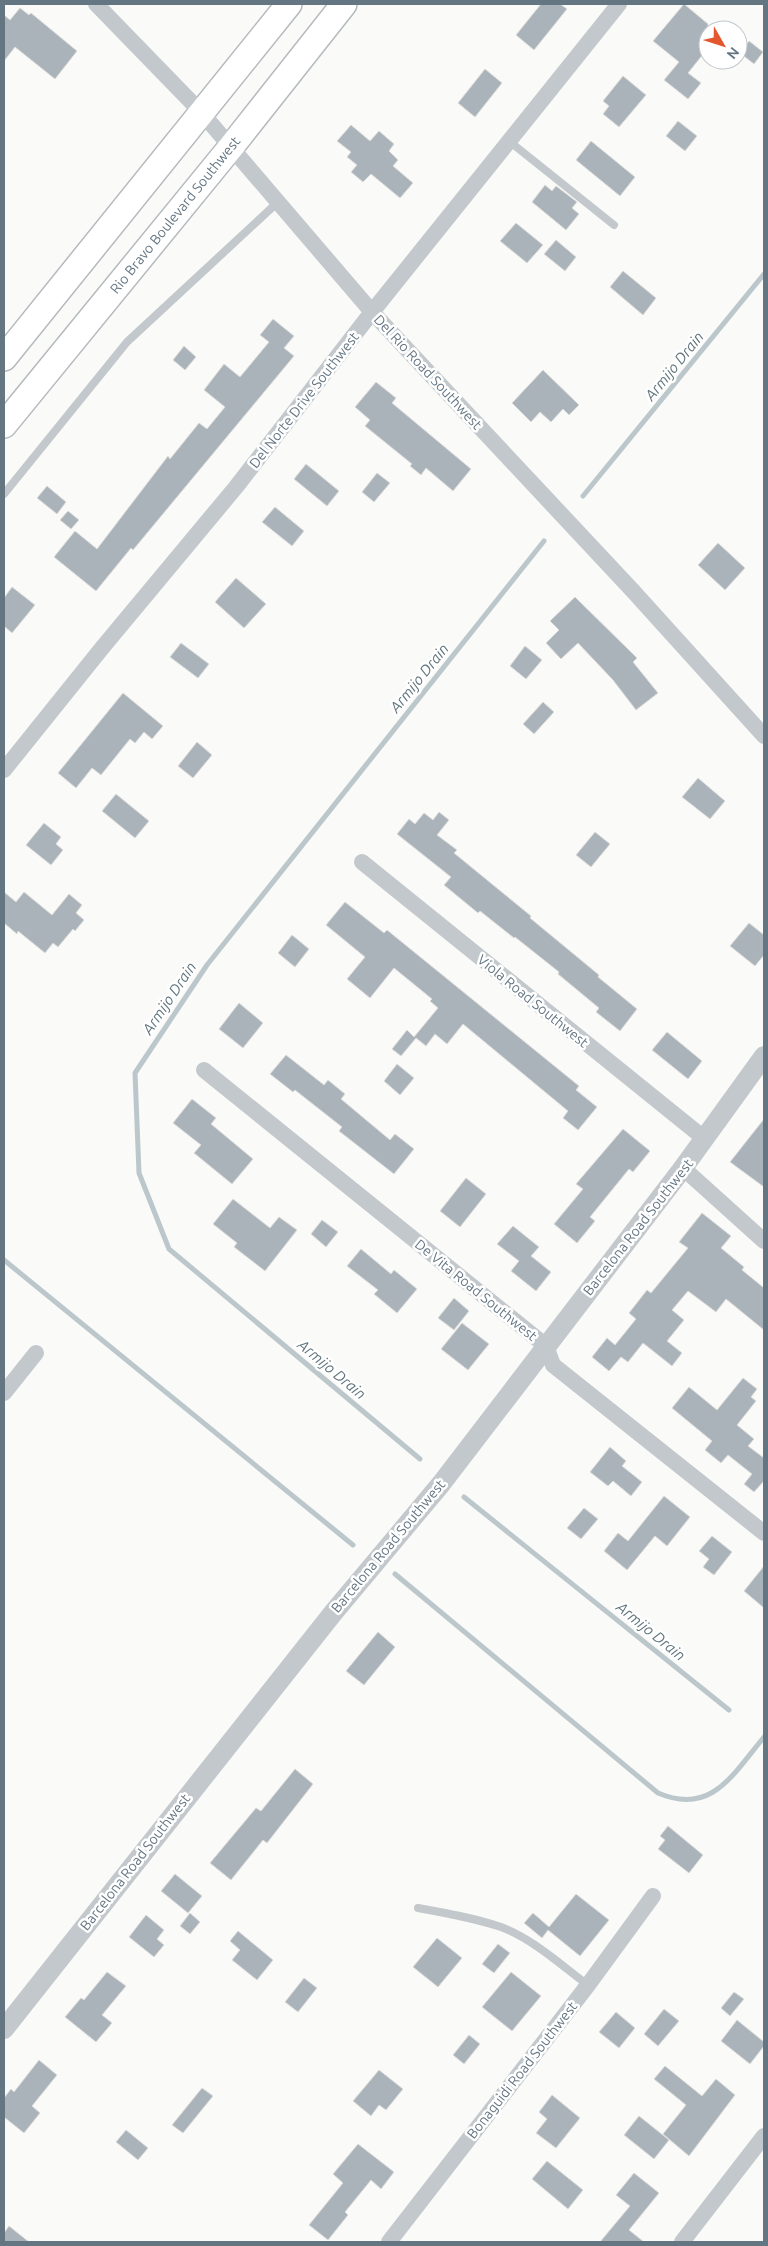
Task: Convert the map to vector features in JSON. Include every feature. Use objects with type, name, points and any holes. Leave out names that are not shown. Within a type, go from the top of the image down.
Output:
[{"type":"main road","points":[[4,358],[289,4]]},
{"type":"main road","name":"Rio Bravo Boulevard Southwest","points":[[4,425],[231,147],[344,4]]},
{"type":"street","name":"Del Rio Road Southwest","points":[[96,4],[201,112],[372,312],[633,591],[764,736]]},
{"type":"street","name":"Del Norte Drive Southwest","points":[[4,770],[102,648],[236,487],[372,312],[619,4]]},
{"type":"street","name":"Viola Road Southwest","points":[[362,862],[705,1139]]},
{"type":"street","name":"Barcelona Road Southwest","points":[[4,2028],[326,1620],[440,1484],[705,1139],[764,1056]]},
{"type":"street","name":"De Vita Road Southwest","points":[[204,1070],[546,1346],[554,1365],[764,1533]]},
{"type":"street","points":[[683,1168],[764,1241]]},
{"type":"street","points":[[4,1393],[36,1353]]},
{"type":"street","name":"Bonaguidi Road Southwest","points":[[389,2242],[588,1985],[653,1896]]},
{"type":"street","points":[[682,2242],[764,2136]]},
{"type":"lane","points":[[509,140],[614,224]]},
{"type":"lane","points":[[4,494],[127,342],[278,202]]},
{"type":"lane","points":[[418,1908],[502,1928],[527,1941],[588,1985]]},
{"type":"building","points":[[541,4],[560,4],[567,9],[534,50],[516,35]]},
{"type":"building","points":[[684,4],[703,20],[698,20],[698,60],[688,73],[701,83],[688,99],[664,80],[679,62],[653,41]]},
{"type":"building","points":[[20,8],[29,15],[31,13],[77,51],[55,79],[15,47],[4,61],[4,15],[10,20]]},
{"type":"building","points":[[749,41],[763,52],[754,64],[748,59]]},
{"type":"building","points":[[485,69],[502,83],[475,117],[458,103]]},
{"type":"building","points":[[623,76],[646,95],[619,127],[603,114],[609,106],[603,101]]},
{"type":"building","points":[[678,121],[697,136],[685,151],[666,136]]},
{"type":"building","points":[[351,125],[370,141],[379,131],[394,144],[389,151],[398,160],[393,166],[413,183],[400,198],[371,174],[363,182],[351,172],[357,165],[347,157],[351,152],[337,141]]},
{"type":"building","points":[[591,141],[635,177],[620,196],[576,160]]},
{"type":"building","points":[[545,185],[552,191],[556,186],[577,202],[572,208],[579,214],[566,230],[532,202]]},
{"type":"building","points":[[516,223],[543,245],[527,263],[500,241]]},
{"type":"building","points":[[556,240],[576,257],[565,271],[544,254]]},
{"type":"building","points":[[623,271],[656,298],[643,315],[610,287]]},
{"type":"building","points":[[273,319],[294,336],[284,348],[294,356],[133,550],[131,548],[96,591],[54,557],[75,531],[97,549],[168,456],[170,459],[199,423],[207,429],[225,407],[204,390],[224,364],[240,377],[269,342],[260,335]]},
{"type":"building","points":[[184,346],[196,357],[185,370],[173,360]]},
{"type":"building","points":[[543,370],[579,405],[569,415],[563,409],[551,422],[540,412],[531,422],[512,403]]},
{"type":"building","points":[[376,382],[396,398],[392,403],[471,469],[453,491],[426,468],[421,475],[410,466],[412,464],[365,426],[370,420],[355,407]]},
{"type":"building","points":[[306,464],[339,491],[327,506],[294,479]]},
{"type":"building","points":[[377,473],[390,483],[374,502],[362,492]]},
{"type":"building","points":[[47,486],[66,502],[57,514],[37,498]]},
{"type":"building","points":[[275,507],[304,531],[292,546],[262,522]]},
{"type":"building","points":[[68,511],[79,520],[71,529],[60,520]]},
{"type":"building","points":[[718,543],[745,568],[725,590],[698,565]]},
{"type":"building","points":[[236,578],[266,604],[244,628],[215,602]]},
{"type":"building","points":[[12,587],[35,605],[12,633],[4,626],[4,598]]},
{"type":"building","points":[[575,597],[637,658],[633,662],[658,693],[636,710],[613,680],[578,643],[561,659],[546,643],[559,630],[550,621]]},
{"type":"building","points":[[181,643],[209,664],[198,678],[170,657]]},
{"type":"building","points":[[525,646],[542,660],[526,679],[510,666]]},
{"type":"building","points":[[123,693],[163,726],[152,739],[144,732],[135,743],[130,739],[101,775],[92,768],[76,788],[58,773]]},
{"type":"building","points":[[543,702],[554,712],[534,734],[523,724]]},
{"type":"building","points":[[197,742],[212,755],[193,778],[178,766]]},
{"type":"building","points":[[698,778],[725,801],[710,819],[682,797]]},
{"type":"building","points":[[116,794],[149,821],[135,838],[102,811]]},
{"type":"building","points":[[439,812],[449,820],[437,835],[457,850],[454,853],[531,916],[530,918],[637,1009],[620,1031],[596,1012],[599,1008],[558,974],[559,972],[480,911],[478,913],[444,885],[451,877],[397,834],[409,819],[415,824],[424,813],[433,820]]},
{"type":"building","points":[[44,823],[61,837],[56,844],[63,850],[51,865],[26,845]]},
{"type":"building","points":[[595,832],[610,844],[591,867],[576,855]]},
{"type":"building","points":[[4,892],[16,902],[24,892],[52,915],[69,894],[82,905],[76,913],[84,920],[75,931],[73,929],[58,947],[53,943],[45,953],[18,931],[17,934],[4,923]]},
{"type":"building","points":[[345,902],[384,933],[387,930],[579,1086],[576,1090],[597,1107],[578,1130],[563,1118],[568,1111],[463,1024],[447,1044],[435,1034],[426,1046],[416,1038],[401,1056],[392,1049],[407,1030],[414,1037],[438,1008],[430,1001],[432,999],[394,968],[370,998],[347,979],[365,957],[326,925]]},
{"type":"building","points":[[749,923],[764,935],[764,955],[755,966],[730,946]]},
{"type":"building","points":[[292,935],[309,949],[295,967],[278,953]]},
{"type":"building","points":[[239,1003],[263,1023],[243,1048],[219,1029]]},
{"type":"building","points":[[667,1032],[702,1061],[688,1079],[652,1050]]},
{"type":"building","points":[[286,1055],[324,1085],[328,1080],[345,1094],[341,1099],[390,1140],[395,1134],[414,1149],[394,1174],[339,1131],[342,1127],[295,1090],[293,1092],[270,1074]]},
{"type":"building","points":[[397,1064],[414,1078],[400,1095],[384,1081]]},
{"type":"building","points":[[192,1099],[216,1118],[211,1124],[253,1159],[232,1184],[194,1153],[201,1145],[173,1123]]},
{"type":"building","points":[[764,1119],[764,1187],[730,1162]]},
{"type":"building","points":[[623,1129],[650,1151],[633,1172],[629,1169],[590,1217],[595,1221],[577,1243],[554,1224],[583,1189],[576,1184]]},
{"type":"building","points":[[466,1178],[486,1194],[460,1227],[440,1211]]},
{"type":"building","points":[[233,1199],[270,1228],[279,1217],[297,1230],[265,1271],[234,1247],[237,1243],[213,1224]]},
{"type":"building","points":[[702,1213],[731,1236],[721,1248],[744,1267],[742,1270],[764,1288],[764,1330],[726,1299],[716,1312],[688,1291],[672,1310],[684,1320],[667,1341],[682,1353],[672,1366],[643,1343],[628,1362],[621,1357],[609,1371],[592,1357],[607,1338],[615,1345],[636,1319],[629,1313],[647,1290],[651,1293],[688,1248],[679,1242]]},
{"type":"building","points":[[322,1220],[338,1232],[326,1247],[311,1234]]},
{"type":"building","points":[[513,1226],[539,1247],[531,1256],[551,1272],[536,1291],[511,1271],[519,1261],[497,1244]]},
{"type":"building","points":[[361,1249],[391,1274],[394,1270],[417,1289],[397,1313],[374,1294],[378,1290],[347,1266]]},
{"type":"building","points":[[454,1298],[469,1311],[454,1330],[438,1318]]},
{"type":"building","points":[[462,1323],[489,1344],[468,1370],[441,1349]]},
{"type":"building","points":[[743,1378],[757,1389],[751,1397],[756,1401],[737,1425],[754,1439],[748,1446],[764,1458],[764,1483],[754,1492],[744,1484],[752,1474],[728,1455],[721,1463],[705,1450],[712,1441],[672,1408],[689,1387],[717,1410]]},
{"type":"building","points":[[610,1447],[626,1461],[622,1466],[642,1482],[631,1496],[613,1481],[608,1486],[590,1472]]},
{"type":"building","points":[[664,1496],[690,1517],[667,1546],[655,1536],[627,1570],[604,1551],[618,1533],[628,1541]]},
{"type":"building","points":[[584,1508],[598,1519],[581,1539],[567,1528]]},
{"type":"building","points":[[712,1536],[732,1552],[714,1575],[703,1567],[709,1559],[699,1551]]},
{"type":"building","points":[[764,1566],[764,1608],[744,1591]]},
{"type":"building","points":[[378,1632],[395,1647],[364,1685],[346,1671]]},
{"type":"building","points":[[295,1769],[313,1784],[267,1843],[263,1840],[231,1880],[210,1863],[256,1808],[261,1811]]},
{"type":"building","points":[[668,1826],[703,1855],[689,1873],[658,1849],[665,1840],[660,1836]]},
{"type":"building","points":[[175,1874],[202,1896],[188,1913],[161,1891]]},
{"type":"building","points":[[576,1894],[609,1920],[580,1956],[548,1930],[542,1938],[524,1923],[533,1913],[549,1927]]},
{"type":"building","points":[[190,1913],[200,1922],[190,1934],[180,1926]]},
{"type":"building","points":[[146,1915],[164,1930],[157,1939],[164,1945],[154,1957],[129,1937]]},
{"type":"building","points":[[238,1931],[273,1960],[257,1980],[232,1960],[240,1950],[230,1941]]},
{"type":"building","points":[[437,1938],[462,1958],[438,1987],[413,1967]]},
{"type":"building","points":[[498,1944],[510,1953],[494,1973],[482,1964]]},
{"type":"building","points":[[107,1972],[126,1986],[102,2015],[112,2023],[96,2042],[65,2017],[81,1998],[84,2000]]},
{"type":"building","points":[[511,1972],[541,1996],[512,2031],[482,2007]]},
{"type":"building","points":[[304,1978],[317,1988],[298,2012],[285,2002]]},
{"type":"building","points":[[734,1992],[744,1999],[730,2016],[721,2008]]},
{"type":"building","points":[[664,2009],[679,2021],[658,2046],[644,2034]]},
{"type":"building","points":[[616,2012],[635,2028],[619,2048],[599,2032]]},
{"type":"building","points":[[737,2020],[764,2042],[764,2046],[750,2064],[721,2041]]},
{"type":"building","points":[[469,2035],[480,2044],[464,2064],[453,2055]]},
{"type":"building","points":[[39,2060],[57,2075],[32,2106],[40,2113],[24,2133],[4,2117],[4,2098],[11,2089],[14,2092]]},
{"type":"building","points":[[665,2066],[702,2096],[716,2079],[735,2095],[689,2156],[663,2134],[686,2105],[654,2079]]},
{"type":"building","points":[[379,2070],[403,2089],[386,2110],[379,2105],[371,2116],[353,2101]]},
{"type":"building","points":[[202,2088],[213,2096],[183,2133],[172,2125]]},
{"type":"building","points":[[552,2095],[580,2118],[556,2148],[536,2133],[547,2119],[539,2112]]},
{"type":"building","points":[[639,2116],[669,2140],[654,2159],[624,2135]]},
{"type":"building","points":[[126,2130],[148,2148],[138,2160],[116,2142]]},
{"type":"building","points":[[358,2144],[394,2172],[381,2189],[371,2180],[345,2212],[348,2215],[328,2240],[309,2225],[343,2183],[333,2174]]},
{"type":"building","points":[[547,2161],[583,2190],[568,2209],[532,2179]]},
{"type":"building","points":[[634,2173],[659,2193],[629,2230],[644,2242],[600,2242],[630,2206],[616,2195]]},
{"type":"building","points":[[9,2226],[29,2242],[4,2242],[4,2233]]},
{"type":"waterway","name":"Armijo Drain","points":[[583,496],[764,274]]},
{"type":"waterway","name":"Armijo Drain","points":[[420,1459],[169,1249],[139,1173],[135,1073],[207,965],[544,541]]},
{"type":"waterway","points":[[4,1260],[353,1545]]},
{"type":"waterway","name":"Armijo Drain","points":[[464,1497],[729,1710]]},
{"type":"waterway","points":[[395,1574],[658,1793],[677,1799],[693,1799],[707,1795],[720,1788],[731,1777],[764,1737]]}]
